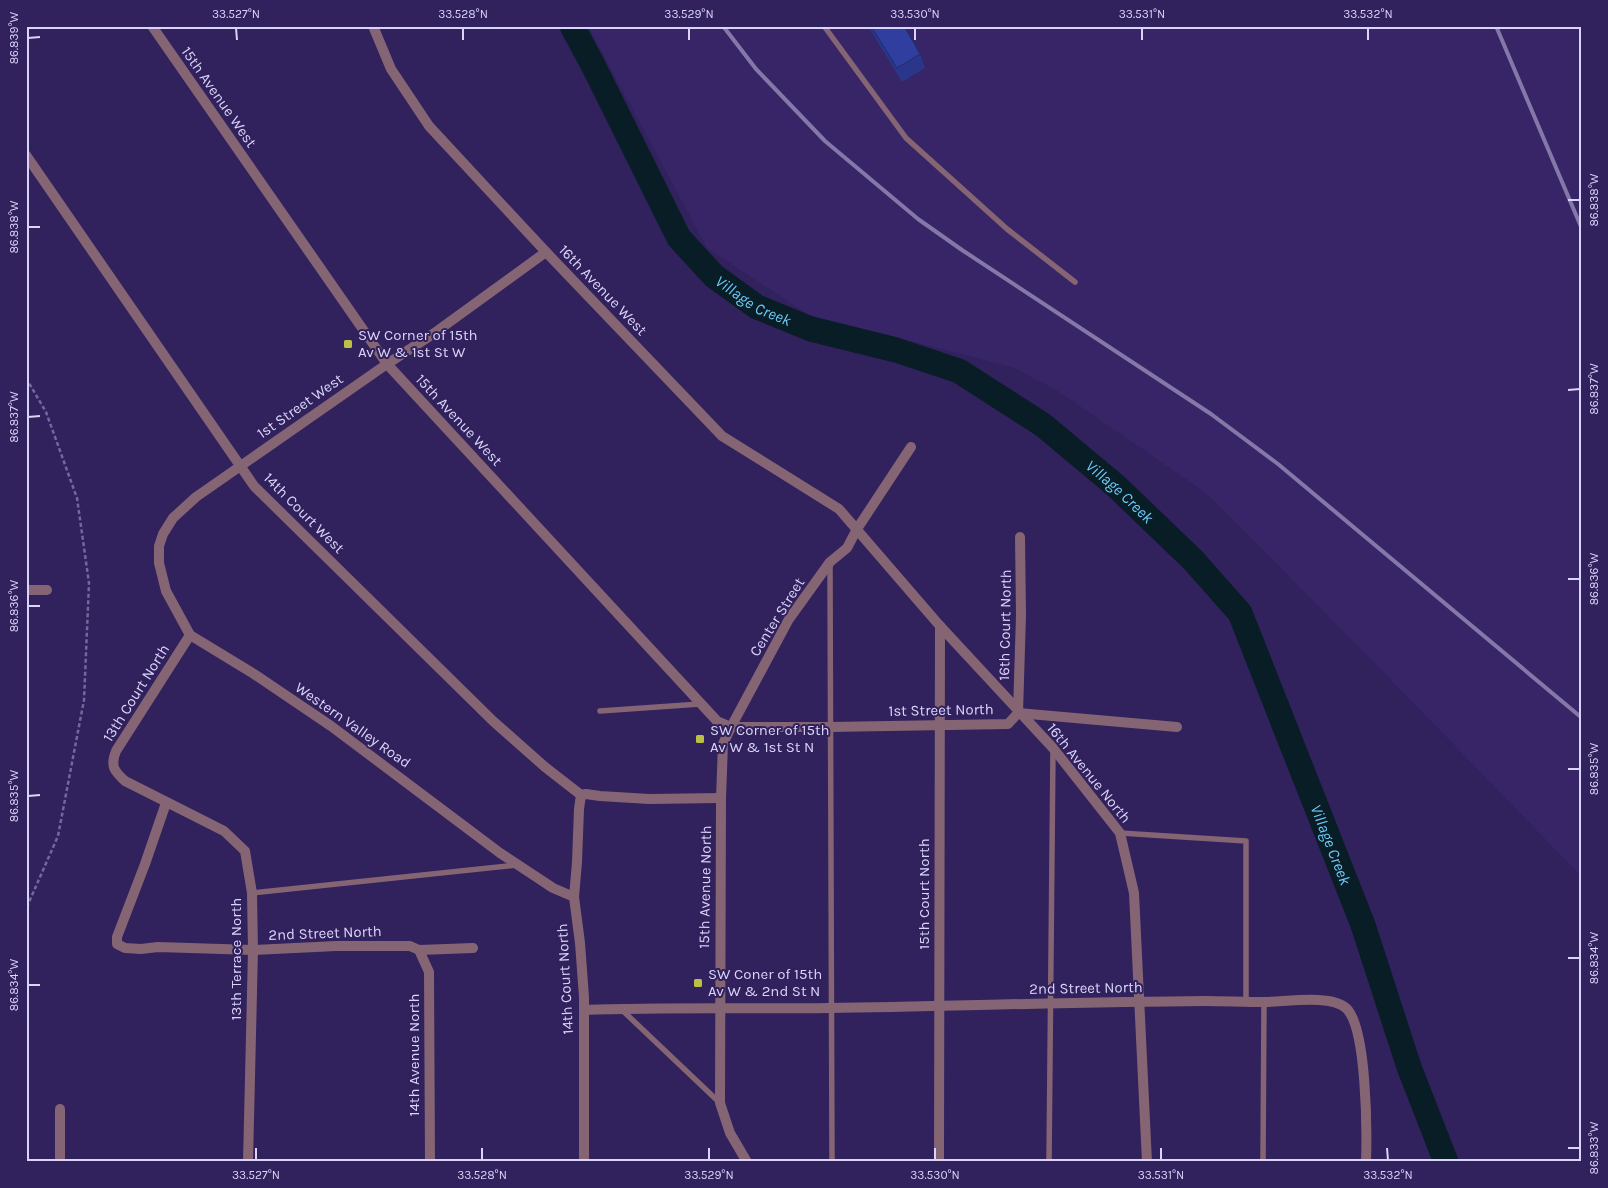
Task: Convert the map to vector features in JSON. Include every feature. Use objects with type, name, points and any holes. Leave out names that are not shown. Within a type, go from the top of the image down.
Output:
[{"type":"street","name":"15th Avenue West","points":[[152,26],[387,364],[700,704],[717,721],[731,727]]},
{"type":"street","name":"16th Avenue West","points":[[372,26],[391,70],[429,126],[546,252],[722,436],[839,509],[857,529]]},
{"type":"street","name":"14th Court West","points":[[26,156],[254,486],[493,721],[545,767],[581,795]]},
{"type":"street","name":"1st Street West","points":[[190,636],[166,591],[159,564],[159,546],[163,534],[173,518],[196,497],[387,364],[456,319],[546,252]]},
{"type":"street","name":"Center Street","points":[[731,727],[789,619],[830,562],[847,548],[857,529],[911,447]]},
{"type":"street","name":"16th Avenue North","points":[[857,529],[940,626],[1018,713],[1053,748],[1120,833],[1134,893],[1147,1162]]},
{"type":"street","name":"16th Court North","points":[[1018,713],[1021,615],[1020,537]]},
{"type":"street","points":[[26,590],[47,590]]},
{"type":"street","name":"15th Court North","points":[[939,1162],[940,626]]},
{"type":"street","name":"13th Court North","points":[[166,803],[125,781],[114,768],[113,759],[116,751],[190,636]]},
{"type":"street","name":"Western Valley Road","points":[[190,636],[254,674],[331,726],[500,853],[553,888],[574,897]]},
{"type":"street","points":[[1018,713],[1177,727]]},
{"type":"street","name":"1st Street North","points":[[731,727],[1008,724],[1018,713]]},
{"type":"street","name":"15th Avenue North","points":[[731,727],[723,744],[721,798],[720,1103],[730,1132],[747,1162]]},
{"type":"street","points":[[581,795],[649,799],[721,798]]},
{"type":"street","name":"14th Court North","points":[[581,795],[574,897],[580,944],[584,1010],[584,1162]]},
{"type":"street","name":"2nd Street North","points":[[166,803],[117,937],[117,944],[125,948],[158,947],[253,950],[336,946],[410,946],[420,950],[473,948]]},
{"type":"street","name":"13th Terrace North","points":[[166,803],[224,831],[245,851],[252,892],[253,950],[248,1162]]},
{"type":"street","name":"14th Avenue North","points":[[420,950],[429,972],[430,1162]]},
{"type":"street","name":"2nd Street North","points":[[584,1010],[1319,1000],[1341,1004],[1351,1014],[1361,1049],[1367,1138],[1366,1162]]},
{"type":"street","points":[[60,1108],[60,1162]]},
{"type":"lane","points":[[824,26],[906,138],[1007,229],[1075,282]]},
{"type":"lane","points":[[830,562],[832,1162]]},
{"type":"lane","points":[[600,711],[700,704]]},
{"type":"lane","points":[[1050,1162],[1053,748]]},
{"type":"lane","points":[[1120,833],[1246,840],[1246,1001]]},
{"type":"lane","points":[[252,892],[519,865]]},
{"type":"lane","points":[[1263,1162],[1264,1002]]},
{"type":"lane","points":[[621,1009],[720,1103]]},
{"type":"path","points":[[26,378],[46,412],[77,498],[89,583],[84,700],[58,836],[26,909]]},
{"type":"shaded area","points":[[588,26],[1582,26],[1582,877],[1362,650],[1206,493],[1058,391],[1012,367],[809,315],[707,248]]},
{"type":"building","points":[[871,26],[904,26],[920,54],[897,68]]},
{"type":"waterway","name":"Village Creek","points":[[572,26],[679,238],[714,276],[757,307],[811,329],[896,350],[959,371],[1043,425],[1116,486],[1193,560],[1240,613],[1363,925],[1409,1067],[1446,1162]]},
{"type":"railway","points":[[723,26],[756,69],[825,141],[918,219],[1211,414],[1278,464],[1582,718]]},
{"type":"railway","points":[[1496,26],[1582,229]]},
{"type":"place","name":"SW Corner of 15th Av W & 1st St W","points":[[348,344]]},
{"type":"place","name":"SW Corner of 15th Av W & 1st St N","points":[[700,739]]},
{"type":"place","name":"SW Coner of 15th Av W & 2nd St N","points":[[698,983]]}]
